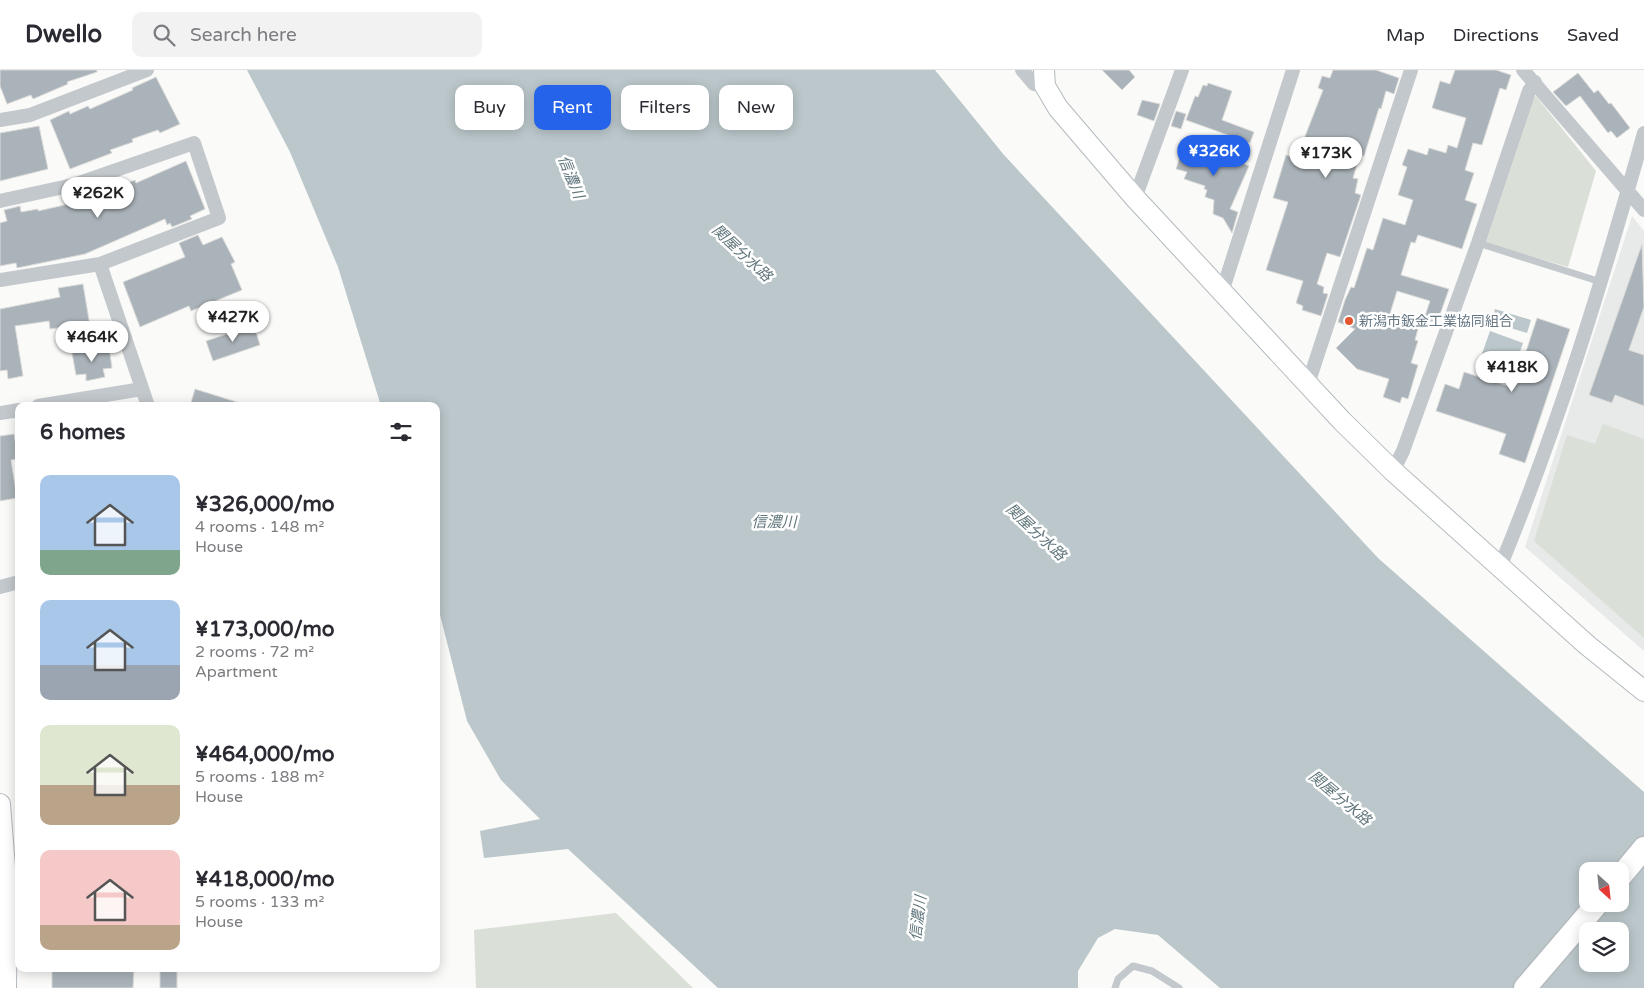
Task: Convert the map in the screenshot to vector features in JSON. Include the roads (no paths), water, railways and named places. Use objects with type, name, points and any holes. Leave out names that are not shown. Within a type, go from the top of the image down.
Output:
[{"type":"main road","points":[[1629,866],[1644,848]]},
{"type":"main road","points":[[1526,988],[1590,912]]},
{"type":"street","points":[[0,120],[30,115],[147,70]]},
{"type":"street","points":[[1022,70],[1034,84],[1045,78],[1058,108],[1135,198],[1308,384],[1393,470],[1587,645],[1644,691]]},
{"type":"street","points":[[1135,198],[1182,70]]},
{"type":"street","points":[[1222,292],[1293,70]]},
{"type":"street","points":[[1308,384],[1411,70]]},
{"type":"street","points":[[1523,70],[1644,210]]},
{"type":"street","points":[[1393,470],[1403,451],[1478,243],[1529,91],[1534,82]]},
{"type":"street","points":[[1500,567],[1521,516],[1601,282],[1644,134]]},
{"type":"street","points":[[0,201],[73,185],[194,143],[219,218],[100,264],[0,280]]},
{"type":"street","points":[[100,264],[147,402]]},
{"type":"street","points":[[62,402],[142,389]]},
{"type":"street","points":[[0,413],[15,411]]},
{"type":"street","points":[[0,587],[15,583]]},
{"type":"street","points":[[0,804],[7,873],[6,988]]},
{"type":"lane","points":[[1478,243],[1601,282]]},
{"type":"lane","points":[[1115,988],[1118,979],[1133,966],[1152,971],[1179,988]]},
{"type":"water","name":"信濃川","points":[[247,70],[935,70],[1004,155],[1378,558],[1644,792],[1644,988],[1220,988],[1158,935],[1115,929],[1098,938],[1078,971],[1078,988],[718,988],[568,849],[484,858],[480,831],[540,819],[501,780],[467,721],[440,615],[440,402],[380,402],[338,267],[290,152]]},
{"type":"water","points":[[1495,309],[1531,320],[1527,333],[1491,322]]},
{"type":"water","points":[[1490,331],[1523,343],[1509,383],[1476,371]]},
{"type":"place","name":"新潟市鈑金工業協同組合","points":[[1349,321]]},
{"type":"water label","name":"関屋分水路","points":[[742,253]]},
{"type":"water label","name":"関屋分水路","points":[[1036,532]]},
{"type":"water label","name":"関屋分水路","points":[[1340,798]]}]
